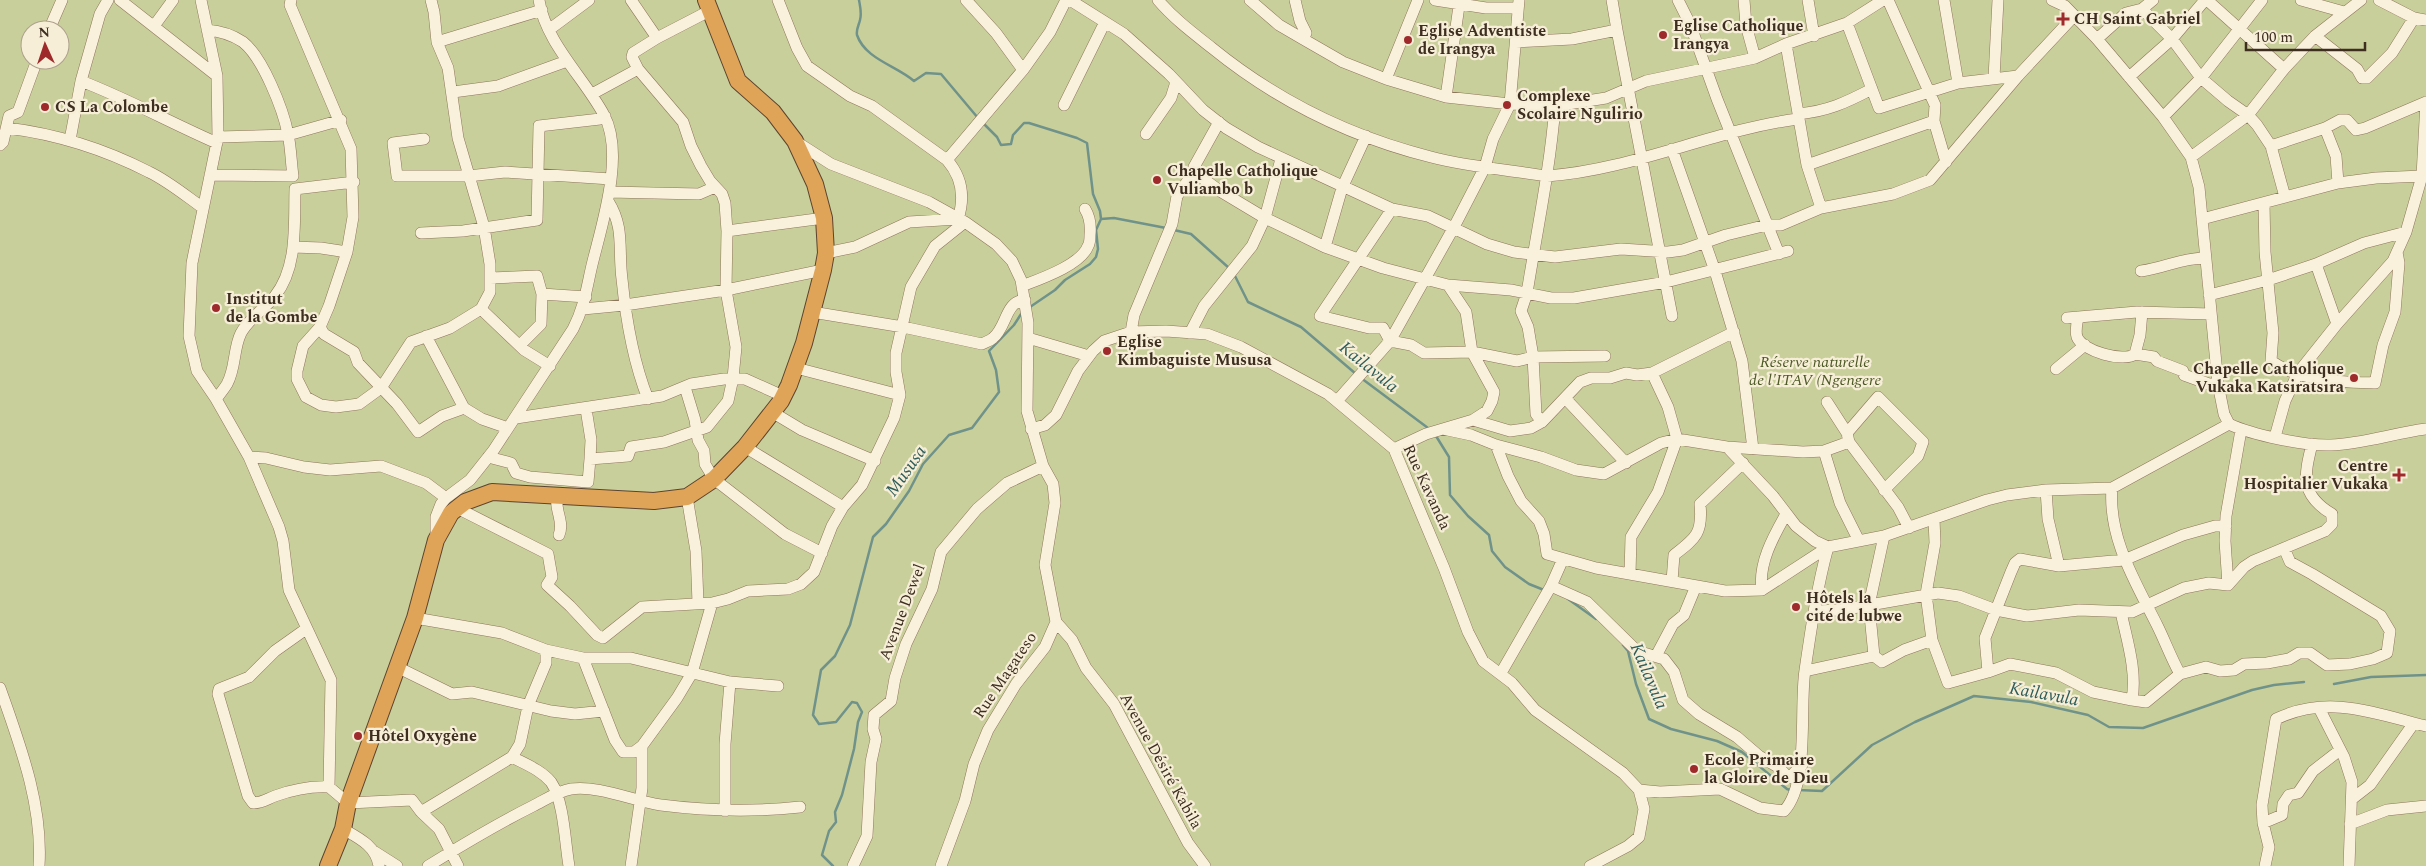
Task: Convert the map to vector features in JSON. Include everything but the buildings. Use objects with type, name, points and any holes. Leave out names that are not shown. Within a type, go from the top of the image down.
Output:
[{"type":"highway","points":[[328,866],[343,829],[348,803],[415,618],[436,540],[452,503],[465,502],[492,492],[654,501],[687,497],[714,479],[745,447],[783,396],[796,368],[823,270],[826,253],[824,218],[815,184],[795,141],[774,112],[738,81],[709,5]]},
{"type":"street","points":[[53,20],[62,0]]},
{"type":"street","points":[[70,140],[81,81],[100,14],[108,0]]},
{"type":"street","points":[[120,0],[217,76]]},
{"type":"street","points":[[154,26],[172,0]]},
{"type":"street","points":[[201,0],[217,76],[217,140],[192,263],[190,336],[197,371],[216,399],[249,457],[279,526],[283,541],[289,590],[331,680],[329,787]]},
{"type":"street","points":[[291,0],[290,4],[341,120],[351,149],[354,182],[354,217],[348,252],[320,327],[304,346],[297,371],[297,379],[306,397],[328,406],[359,404],[381,388],[410,342],[450,328],[481,309],[490,292],[490,264],[484,227],[458,138],[453,92],[448,68],[438,42],[431,0]]},
{"type":"street","points":[[550,29],[589,0]]},
{"type":"street","points":[[631,0],[657,38]]},
{"type":"street","points":[[249,457],[266,458],[304,467],[330,470],[381,466],[426,484],[452,503],[548,554],[552,578],[547,585],[570,606],[597,636],[603,638],[642,607],[712,603],[728,599],[748,590],[788,589],[801,584],[814,572],[832,526],[844,507],[862,485],[887,437],[900,396],[896,372],[896,353],[911,287],[935,246],[961,220],[962,192],[957,171],[946,160],[872,106],[832,85],[808,66],[797,48],[778,0]]},
{"type":"street","points":[[966,0],[996,33],[1023,70]]},
{"type":"street","points":[[946,160],[1023,70],[1050,32],[1066,0]]},
{"type":"street","points":[[1070,0],[1124,34],[1176,82],[1202,110],[1281,159],[1392,209],[1428,216],[1487,244],[1533,255],[1555,257],[1628,249],[1661,252],[1683,250],[1767,225],[1781,225],[1821,208],[1893,194],[1930,180],[2018,76],[2074,16]]},
{"type":"street","points":[[1158,0],[1185,26],[1245,74],[1303,109],[1366,136],[1431,157],[1547,176],[1588,171],[1641,159],[1672,149],[1833,108],[1872,89]]},
{"type":"street","points":[[1250,0],[1279,25],[1303,39],[1344,62],[1386,79],[1446,97],[1510,104],[1555,106],[1606,98],[1646,81],[1755,58],[1786,44],[1814,36],[1847,23],[1884,0]]},
{"type":"street","points":[[1295,0],[1300,21],[1306,33],[1303,39]]},
{"type":"street","points":[[1386,79],[1403,32],[1418,0]]},
{"type":"street","points":[[1337,401],[1390,341],[1454,227],[1485,167],[1492,138],[1510,104],[1518,4],[1486,8],[1459,6],[1435,0]]},
{"type":"street","points":[[1612,0],[1672,316]]},
{"type":"street","points":[[1194,172],[1220,191],[1265,218],[1325,247],[1383,268],[1448,285],[1527,293],[1563,299],[1666,282],[1784,253],[1767,225],[1678,0]]},
{"type":"street","points":[[1744,0],[1746,25],[1755,58]]},
{"type":"street","points":[[1808,0],[1814,36]]},
{"type":"street","points":[[1888,0],[1930,91],[1935,105],[1934,122],[1946,162]]},
{"type":"street","points":[[1944,0],[1958,84]]},
{"type":"street","points":[[1994,78],[1998,0]]},
{"type":"street","points":[[2052,0],[2067,3],[2074,16],[2097,39],[2163,117],[2191,157],[2199,187],[2218,384],[2224,414],[2229,424],[2241,430],[2312,444],[2331,445],[2356,442],[2423,428]]},
{"type":"street","points":[[2130,77],[2172,39],[2206,0],[2240,28],[2284,69]]},
{"type":"street","points":[[2163,117],[2201,78],[2262,0]]},
{"type":"street","points":[[2301,0],[2344,12]]},
{"type":"street","points":[[2191,157],[2248,114],[2284,69],[2316,36],[2361,0]]},
{"type":"street","points":[[2383,1],[2414,18],[2426,20]]},
{"type":"street","points":[[2097,39],[2126,13],[2149,3],[2172,39],[2201,78],[2228,102],[2248,114],[2271,146],[2285,197]]},
{"type":"street","points":[[438,42],[540,5],[567,61],[592,94],[605,116],[611,136],[609,196],[583,309],[550,366],[516,418],[452,503]]},
{"type":"street","points":[[590,459],[628,456],[631,447],[664,442],[696,432],[707,427],[728,401],[734,378],[736,336],[726,290],[728,231],[725,202],[722,194],[715,187],[691,146],[684,122],[638,69],[632,57],[633,53],[709,5]]},
{"type":"street","points":[[1446,97],[1459,6]]},
{"type":"street","points":[[2316,36],[2357,69],[2362,78],[2367,78],[2392,53],[2414,18]]},
{"type":"street","points":[[1064,104],[1105,22]]},
{"type":"street","points":[[1847,23],[1879,108],[1958,84],[2018,76]]},
{"type":"street","points":[[207,30],[222,31],[244,43],[259,62],[281,111],[288,135],[295,189],[293,247],[287,274],[275,296],[253,317],[242,331],[236,345],[228,383],[216,399]]},
{"type":"street","points":[[1516,42],[1572,39],[1618,30]]},
{"type":"street","points":[[1786,44],[1807,165],[1821,208]]},
{"type":"street","points":[[453,92],[498,86],[567,61]]},
{"type":"street","points":[[592,94],[638,69]]},
{"type":"street","points":[[0,145],[10,116],[18,112],[33,70]]},
{"type":"street","points":[[81,81],[116,94],[175,125],[217,140],[288,135],[341,120]]},
{"type":"street","points":[[1146,134],[1171,98],[1176,82]]},
{"type":"street","points":[[2271,146],[2325,128],[2340,120],[2347,120],[2356,130],[2365,128],[2426,102],[2422,176],[2406,232],[2393,261],[2337,324],[2298,374],[2285,401],[2275,437]]},
{"type":"street","points":[[1542,422],[1536,414],[1533,357],[1528,327],[1521,311],[1527,293],[1553,140],[1555,106]]},
{"type":"street","points":[[421,233],[462,231],[537,220],[540,126],[605,116]]},
{"type":"street","points":[[1131,332],[1132,320],[1172,224],[1177,196],[1194,172],[1194,167],[1219,122]]},
{"type":"street","points":[[1807,165],[1934,122]]},
{"type":"street","points":[[6,128],[43,132],[70,140],[151,172],[204,208]]},
{"type":"street","points":[[2325,128],[2336,156],[2338,183]]},
{"type":"street","points":[[1325,247],[1342,188],[1366,136]]},
{"type":"street","points":[[424,139],[392,143],[397,176],[468,176],[506,172],[611,179]]},
{"type":"street","name":"Rue Magateso","points":[[795,141],[831,164],[929,202],[961,220],[996,244],[1012,261],[1022,286],[1028,323],[1027,411],[1043,466],[1053,484],[1055,503],[1045,565],[1056,622],[1048,642],[1016,684],[988,730],[974,764],[965,801],[941,866]]},
{"type":"street","points":[[1672,149],[1715,271],[1734,332],[1746,383],[1754,449]]},
{"type":"street","points":[[1190,333],[1204,306],[1252,246],[1265,218],[1281,159]]},
{"type":"street","points":[[210,175],[293,176]]},
{"type":"street","points":[[2202,219],[2338,183],[2376,178],[2422,176]]},
{"type":"street","points":[[295,189],[354,182]]},
{"type":"street","points":[[609,196],[699,194],[715,187]]},
{"type":"street","points":[[609,196],[620,227],[621,270],[625,306],[636,364],[648,399]]},
{"type":"street","points":[[2264,203],[2273,333],[2271,361],[2298,374],[2335,382],[2375,383],[2383,345],[2396,312],[2399,263],[2397,252]]},
{"type":"street","points":[[1022,286],[1078,260],[1088,247],[1091,230],[1090,216],[1085,209]]},
{"type":"street","points":[[1390,341],[1383,328],[1369,328],[1320,316],[1392,209]]},
{"type":"street","points":[[728,231],[824,218]]},
{"type":"street","points":[[826,253],[855,248],[910,222],[961,220]]},
{"type":"street","points":[[2209,295],[2268,280],[2316,264],[2364,243],[2406,232]]},
{"type":"street","points":[[293,247],[321,248],[348,252]]},
{"type":"street","points":[[2142,271],[2161,269],[2183,259],[2205,258]]},
{"type":"street","points":[[2316,264],[2337,324]]},
{"type":"street","points":[[583,309],[625,306],[726,290],[823,270]]},
{"type":"street","points":[[490,278],[537,276],[542,294],[541,324],[520,345]]},
{"type":"street","points":[[1394,450],[1412,440],[1473,420],[1487,411],[1494,392],[1472,352],[1466,312],[1448,285]]},
{"type":"street","points":[[542,294],[586,297]]},
{"type":"street","points":[[812,312],[903,327],[982,344],[993,338],[1011,307],[1018,301],[1025,303]]},
{"type":"street","points":[[481,309],[520,345],[550,366]]},
{"type":"street","points":[[2211,314],[2142,312],[2072,317],[2077,337],[2085,345],[2106,355],[2132,357],[2135,354],[2154,357],[2157,361],[2183,371],[2184,375],[2218,384]]},
{"type":"street","points":[[2135,354],[2140,335],[2142,312]]},
{"type":"street","points":[[320,327],[324,334],[354,352],[358,363],[397,404],[418,432],[442,416],[464,408]]},
{"type":"street","name":"Rue Kavanda","points":[[1032,429],[1045,425],[1056,415],[1078,371],[1104,340],[1131,332],[1166,331],[1207,334],[1241,347],[1281,366],[1337,401],[1394,450],[1441,560],[1468,632],[1483,661],[1501,673],[1535,710],[1617,769],[1639,790]]},
{"type":"street","points":[[1473,420],[1510,431],[1531,428],[1542,422],[1580,382],[1591,378],[1610,378],[1626,373],[1637,375],[1652,373],[1734,332]]},
{"type":"street","points":[[426,336],[464,408],[482,419],[508,428]]},
{"type":"street","points":[[1028,338],[1089,356]]},
{"type":"street","points":[[1390,341],[1411,345],[1424,353],[1472,352],[1517,361],[1533,357],[1605,356]]},
{"type":"street","points":[[2056,369],[2085,345]]},
{"type":"street","points":[[796,368],[900,396]]},
{"type":"street","points":[[1630,574],[1631,537],[1658,492],[1676,439],[1668,407],[1652,373]]},
{"type":"street","points":[[516,418],[648,399],[712,380],[734,378],[745,379],[783,396]]},
{"type":"street","points":[[685,387],[695,420],[696,432],[704,451],[705,464],[714,479],[785,534],[822,553]]},
{"type":"street","points":[[1443,429],[1471,435],[1496,445],[1541,457],[1559,465],[1588,473],[1604,474],[1661,443],[1676,439],[1726,447],[1824,451],[1848,438],[1878,396],[1923,442],[1918,456],[1884,490]]},
{"type":"street","points":[[1565,398],[1626,463]]},
{"type":"street","points":[[1827,402],[1848,438],[1898,507],[1909,528]]},
{"type":"street","points":[[488,457],[511,463],[516,473],[530,478],[588,482],[591,440],[586,409]]},
{"type":"street","points":[[772,412],[802,430],[875,461]]},
{"type":"street","points":[[1471,435],[1473,420]]},
{"type":"street","points":[[1496,445],[1508,476],[1522,501],[1539,521],[1544,534],[1547,554],[1630,574],[1724,591],[1762,590],[1828,547],[1884,536],[1987,500],[2046,490],[2112,488],[2229,424]]},
{"type":"street","points":[[2228,584],[2226,526],[2228,498],[2238,458],[2241,430]]},
{"type":"street","points":[[1816,611],[1841,610],[1926,594],[1959,596],[1996,610],[2033,616],[2049,612],[2079,610],[2132,612],[2184,588],[2209,583],[2228,584],[2244,567],[2325,531],[2332,524],[2332,514],[2315,503],[2308,492],[2307,465],[2312,444]]},
{"type":"street","points":[[745,447],[844,507]]},
{"type":"street","points":[[1726,447],[1743,462],[1805,534],[1828,547]]},
{"type":"street","points":[[1824,451],[1840,503],[1859,541]]},
{"type":"street","points":[[1672,581],[1674,555],[1694,539],[1701,527],[1700,504],[1743,462]]},
{"type":"street","name":"Avenue Dewel","points":[[852,866],[867,836],[872,762],[876,739],[873,729],[874,715],[891,701],[895,678],[906,644],[932,589],[941,552],[977,510],[1007,483],[1043,466]]},
{"type":"street","points":[[2112,488],[2111,502],[2114,528],[2124,560],[2180,674]]},
{"type":"street","points":[[2046,490],[2048,519],[2059,566]]},
{"type":"street","points":[[558,495],[555,501],[562,527],[559,535]]},
{"type":"street","points":[[687,497],[696,551],[698,603]]},
{"type":"street","points":[[1762,590],[1760,579],[1765,558],[1786,514]]},
{"type":"street","points":[[1934,519],[1935,543],[1926,594],[1932,640],[1948,683],[2010,664],[2029,666],[2056,673],[2094,692],[2146,702],[2180,674],[2206,667],[2220,671],[2234,670],[2244,664],[2267,663],[2289,659],[2299,653],[2310,653],[2326,665],[2350,664],[2373,659],[2386,653],[2390,631],[2381,616],[2290,562],[2284,548]]},
{"type":"street","points":[[1988,672],[1985,638],[2017,561],[2022,558],[2043,565],[2059,566],[2124,560],[2184,535],[2214,526],[2226,526]]},
{"type":"street","points":[[1884,536],[1869,605],[1874,656],[1882,662],[1910,647],[1932,640]]},
{"type":"street","points":[[1590,866],[1628,846],[1639,837],[1644,809],[1639,790],[1660,792],[1720,789],[1760,808],[1784,811],[1792,803],[1802,765],[1801,741],[1805,671],[1828,547]]},
{"type":"street","points":[[1501,673],[1551,586],[1562,559]]},
{"type":"street","points":[[1551,586],[1587,602],[1628,644],[1669,664],[1674,672],[1683,700],[1699,714],[1737,737],[1759,756],[1778,767],[1789,778],[1802,765]]},
{"type":"street","points":[[1656,656],[1673,624],[1684,615],[1696,586]]},
{"type":"street","points":[[583,658],[623,752],[634,752],[642,746],[678,698],[692,673],[712,603]]},
{"type":"street","points":[[2121,612],[2133,664],[2135,684],[2132,700]]},
{"type":"street","points":[[415,618],[502,633],[546,650],[583,658],[631,658],[730,682],[778,686]]},
{"type":"street","name":"Avenue Désiré Kabila","points":[[1056,622],[1072,640],[1086,668],[1114,704],[1188,843],[1205,866]]},
{"type":"street","points":[[306,629],[275,651],[249,676],[228,684],[219,690],[218,694],[248,796],[253,803],[261,803],[276,796],[307,788],[329,787],[348,803],[412,800],[439,829],[458,866]]},
{"type":"street","points":[[422,812],[512,757],[520,744],[528,706],[546,663],[546,650]]},
{"type":"street","points":[[1805,671],[1874,656]]},
{"type":"street","points":[[397,668],[452,694],[472,692],[528,706],[575,714],[604,711]]},
{"type":"street","points":[[725,811],[725,744],[730,682]]},
{"type":"street","points":[[0,688],[21,747],[35,805],[40,849],[39,866]]},
{"type":"street","points":[[2265,866],[2269,847],[2263,822],[2262,805],[2276,719],[2296,710],[2356,707],[2426,726]]},
{"type":"street","points":[[2318,708],[2340,750],[2352,782],[2348,866]]},
{"type":"street","points":[[2352,799],[2370,785],[2414,722]]},
{"type":"street","points":[[631,866],[640,800],[642,746]]},
{"type":"street","points":[[2263,822],[2282,815],[2283,804],[2289,795],[2298,793],[2313,771],[2340,750]]},
{"type":"street","points":[[512,757],[536,769],[550,781],[557,794],[569,866]]},
{"type":"street","points":[[428,866],[493,827],[557,794],[571,789],[587,789],[660,804],[725,811],[757,811],[800,807]]},
{"type":"street","points":[[2350,824],[2388,810],[2426,806]]},
{"type":"street","points":[[343,829],[361,839],[376,852],[398,866]]},
{"type":"street","points":[[376,852],[379,866]]},
{"type":"green space","name":"Réserve naturelle de l'ITAV (Ngengere","points":[[0,0],[2426,0],[2426,866],[0,866]]},
{"type":"waterway","points":[[859,0],[861,15],[857,35],[867,50],[914,81],[926,73],[941,74],[978,118]]},
{"type":"waterway","name":"Mususa","points":[[984,124],[997,137],[1001,145],[1011,144],[1013,135],[1024,123],[1077,138],[1087,143],[1093,194],[1101,219],[1096,230],[1098,249],[1096,257],[1090,264],[1065,280],[1055,290],[1030,307]]},
{"type":"waterway","name":"Kailavula","points":[[1101,219],[1114,218],[1166,228]]},
{"type":"waterway","name":"Kailavula","points":[[1174,230],[1191,234],[1229,268]]},
{"type":"waterway","name":"Kailavula","points":[[1234,274],[1248,302],[1301,327],[1356,374]]},
{"type":"waterway","name":"Mususa","points":[[833,866],[822,855],[829,831],[836,822],[835,812],[842,795],[854,749],[858,722],[862,712],[857,703],[852,702],[836,722],[819,724],[813,715],[821,670],[835,656],[850,625],[873,537],[886,524],[909,491],[923,464],[949,435],[972,428],[999,392],[996,370],[989,351],[1014,325],[1023,311]]},
{"type":"waterway","name":"Kailavula","points":[[1361,378],[1428,428]]},
{"type":"waterway","name":"Kailavula","points":[[1436,436],[1449,457],[1450,495],[1468,516],[1489,535],[1492,551],[1505,567],[1529,584],[1544,590]]},
{"type":"waterway","name":"Kailavula","points":[[1568,599],[1596,619]]},
{"type":"waterway","name":"Kailavula","points":[[1623,645],[1628,651],[1636,684],[1649,719],[1671,729],[1717,741],[1742,752],[1790,790]]},
{"type":"waterway","name":"Kailavula","points":[[2334,684],[2371,677],[2426,675]]},
{"type":"waterway","name":"Kailavula","points":[[1798,790],[1822,791],[1872,745],[1915,722],[1974,696],[2031,702],[2088,715],[2109,727],[2143,728],[2252,690],[2274,685],[2304,682]]},
{"type":"place","name":"CH Saint Gabriel","points":[[2063,19]]},
{"type":"place","name":"Eglise Catholique Irangya","points":[[1663,35]]},
{"type":"place","name":"Eglise Adventiste de Irangya","points":[[1408,40]]},
{"type":"place","name":"Complexe Scolaire Ngulirio","points":[[1507,105]]},
{"type":"place","name":"CS La Colombe","points":[[45,107]]},
{"type":"place","name":"Chapelle Catholique Vuliambo b","points":[[1157,180]]},
{"type":"place","name":"Institut de la Gombe","points":[[216,308]]},
{"type":"place","name":"Eglise Kimbaguiste Mususa","points":[[1107,351]]},
{"type":"place","name":"Chapelle Catholique Vukaka Katsiratsira","points":[[2354,378]]},
{"type":"place","name":"Centre Hospitalier Vukaka","points":[[2399,475]]},
{"type":"place","name":"Hôtels la cité de lubwe","points":[[1796,607]]},
{"type":"place","name":"Hôtel Oxygène","points":[[358,736]]},
{"type":"place","name":"Ecole Primaire la Gloire de Dieu","points":[[1694,769]]}]
